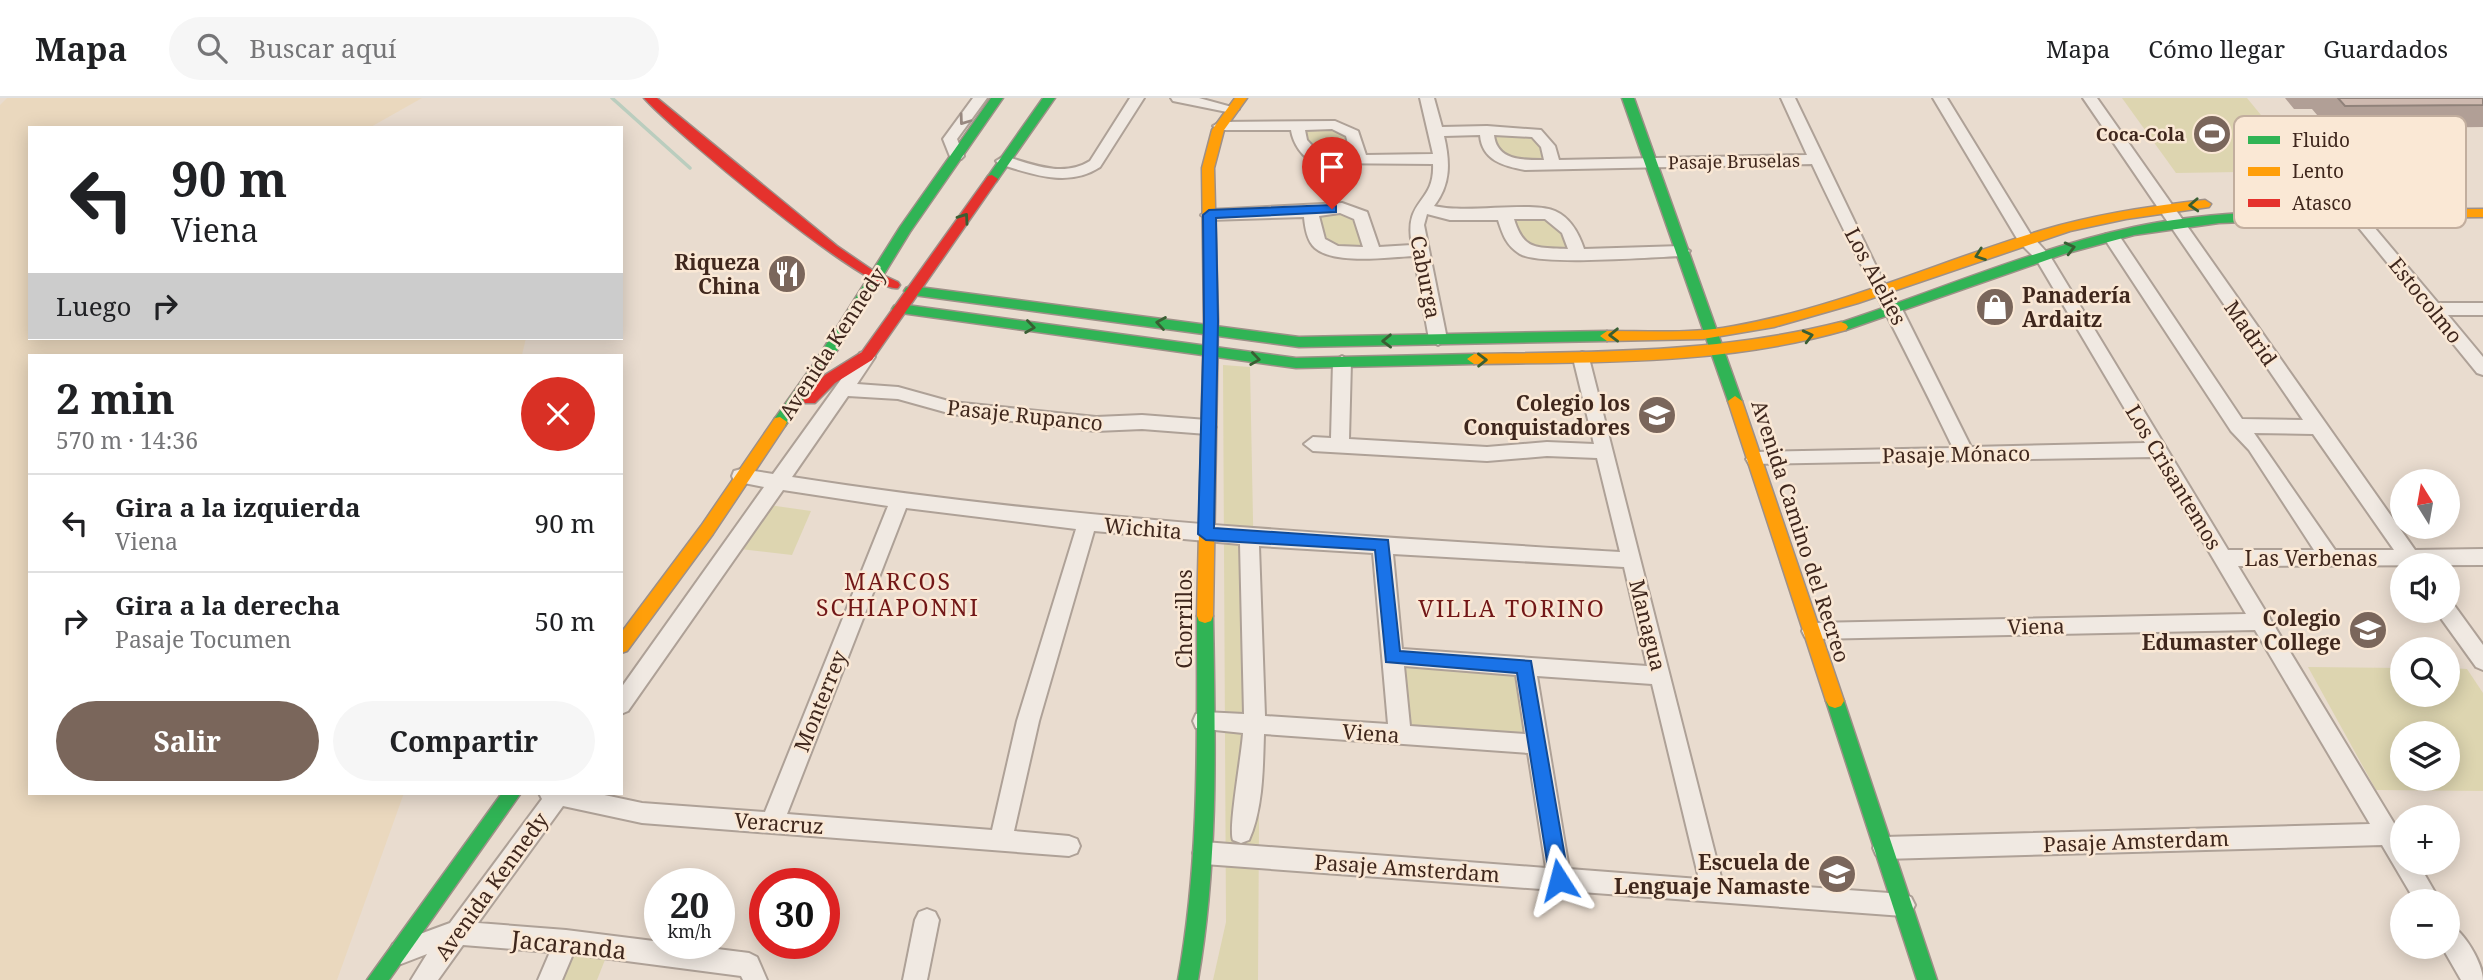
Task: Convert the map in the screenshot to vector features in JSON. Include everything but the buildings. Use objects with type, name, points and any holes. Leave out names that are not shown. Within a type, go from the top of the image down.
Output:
[{"type":"main road","points":[[650,98],[733,170],[874,278],[912,291],[1299,342],[1711,334],[1741,330],[1880,291],[2025,238],[2164,206],[2234,203]]},
{"type":"main road","name":"Avenida Kennedy","points":[[747,477],[905,230],[997,98]]},
{"type":"main road","name":"Avenida Kennedy","points":[[623,643],[747,477],[818,389],[867,356],[1049,98]]},
{"type":"main road","name":"Avenida Camino del Recreo","points":[[1628,98],[1755,459],[1927,980]]},
{"type":"main road","name":"Chorrillos","points":[[1188,980],[1197,937],[1204,853],[1207,427],[1211,331],[1209,155],[1220,127],[1236,104]]},
{"type":"main road","points":[[733,170],[782,224],[864,295],[899,309],[1296,363],[1719,353],[1814,335],[2042,256],[2112,237],[2175,224],[2234,221]]},
{"type":"main road","points":[[836,251],[867,250],[905,230]]},
{"type":"main road","points":[[998,323],[1006,312],[1007,303]]},
{"type":"main road","name":"Avenida Kennedy","points":[[377,980],[391,957],[511,795]]},
{"type":"street","name":"Avenida Kennedy","points":[[956,156],[950,139],[980,98]]},
{"type":"street","points":[[1004,161],[1062,174],[1085,171],[1095,163],[1137,98]]},
{"type":"street","points":[[1181,98],[1236,104]]},
{"type":"street","name":"Caburga","points":[[1427,98],[1439,159],[1440,182],[1436,193],[1422,208],[1416,225],[1438,339]]},
{"type":"street","name":"Los Alelies","points":[[1788,98],[1880,291],[1894,309],[1965,454]]},
{"type":"street","name":"Los Crisantemos","points":[[1940,98],[2025,238],[2042,256],[2390,837]]},
{"type":"street","name":"Madrid","points":[[2091,98],[2175,224],[2406,553]]},
{"type":"street","points":[[1297,125],[1300,141],[1317,158],[1439,159]]},
{"type":"street","points":[[1220,127],[1335,125],[1347,128],[1353,134],[1360,160]]},
{"type":"street","points":[[1433,132],[1487,130],[1536,133],[1545,142],[1553,164]]},
{"type":"street","name":"Pasaje Bruselas","points":[[1487,130],[1489,149],[1503,160],[1525,165],[1818,159]]},
{"type":"street","points":[[1209,215],[1311,212],[1342,208],[1361,216],[1372,251]]},
{"type":"street","points":[[1422,208],[1443,214],[1504,215],[1536,212],[1558,218],[1570,232],[1578,255]]},
{"type":"street","points":[[1311,212],[1316,239],[1325,248],[1420,250]]},
{"type":"street","points":[[1504,215],[1512,240],[1518,246],[1541,254],[1682,251]]},
{"type":"street","name":"Estocolmo","points":[[2367,228],[2483,369]]},
{"type":"street","points":[[2112,237],[2237,426],[2255,445],[2330,558]]},
{"type":"street","points":[[2433,309],[2483,309]]},
{"type":"street","name":"Avenida Kennedy","points":[[623,702],[867,356]]},
{"type":"street","name":"Managua","points":[[1582,358],[1713,891]]},
{"type":"street","points":[[1340,446],[1342,362]]},
{"type":"street","name":"Pasaje Rupanco","points":[[845,389],[898,393],[952,408],[1096,424],[1142,422],[1207,427]]},
{"type":"street","points":[[2237,426],[2318,427]]},
{"type":"street","points":[[1313,444],[1488,454],[1547,449],[1605,452]]},
{"type":"street","name":"Pasaje Mónaco","points":[[1755,459],[2157,450]]},
{"type":"street","name":"Wichita","points":[[747,477],[777,484],[899,501],[1087,523],[1249,537],[1632,560]]},
{"type":"street","name":"Monterrey","points":[[772,822],[899,501]]},
{"type":"street","points":[[1002,839],[1028,721],[1087,523]]},
{"type":"street","points":[[1241,833],[1249,799],[1252,724],[1249,537]]},
{"type":"street","points":[[1382,545],[1400,735]]},
{"type":"street","name":"Las Verbenas","points":[[2460,558],[2483,557]]},
{"type":"street","name":"Las Verbenas","points":[[2222,558],[2390,560]]},
{"type":"street","name":"Viena","points":[[1811,631],[2260,622]]},
{"type":"street","points":[[2456,623],[2483,661]]},
{"type":"street","points":[[1392,657],[1660,676]]},
{"type":"street","points":[[1525,667],[1559,880]]},
{"type":"street","name":"Viena","points":[[1204,721],[1537,744]]},
{"type":"street","name":"Avenida Kennedy","points":[[422,980],[555,795]]},
{"type":"street","name":"Veracruz","points":[[561,795],[642,813],[1069,846]]},
{"type":"street","name":"Pasaje Amsterdam","points":[[1884,848],[2388,834]]},
{"type":"street","name":"Pasaje Amsterdam","points":[[1204,853],[1903,905]]},
{"type":"street","points":[[915,980],[927,920]]},
{"type":"street","points":[[391,957],[455,933]]},
{"type":"street","name":"Jacaranda","points":[[455,933],[566,942],[749,965],[755,980]]},
{"type":"street","points":[[550,980],[566,942]]},
{"type":"street","points":[[2460,950],[2474,967]]},
{"type":"shaded area","points":[[7,98],[422,98],[373,126],[28,126],[28,340],[526,340],[522,354],[28,354],[28,795],[403,795],[337,980],[0,980],[0,105]]},
{"type":"shaded area","name":"Coca-Cola","points":[[2122,98],[2247,98],[2262,116],[2234,116],[2234,172],[2176,173]]},
{"type":"shaded area","points":[[1335,127],[1344,130],[1356,158],[1330,159],[1310,149],[1301,128]]},
{"type":"shaded area","points":[[1522,132],[1538,138],[1549,161],[1524,162],[1497,154],[1491,133]]},
{"type":"shaded area","points":[[1341,211],[1357,218],[1366,247],[1347,247],[1324,240],[1316,213]]},
{"type":"shaded area","points":[[1508,219],[1539,220],[1555,225],[1572,250],[1533,248],[1521,239]]},
{"type":"shaded area","points":[[1223,365],[1250,367],[1259,824],[1258,980],[1213,980],[1226,922]]},
{"type":"shaded area","points":[[769,505],[811,511],[792,555],[740,549]]},
{"type":"shaded area","points":[[1408,665],[1514,672],[1522,685],[1526,736],[1414,731],[1409,725],[1401,669]]},
{"type":"shaded area","points":[[2308,667],[2390,668],[2390,707],[2460,707],[2460,669],[2467,669],[2483,693],[2483,791],[2460,791],[2460,721],[2390,721],[2390,790],[2376,790]]},
{"type":"shaded area","points":[[574,938],[612,942],[597,980],[556,980]]},
{"type":"waterway","points":[[612,98],[690,168]]},
{"type":"traffic: fast","points":[[780,422],[822,363],[905,230],[997,98]]},
{"type":"traffic: fast","points":[[992,179],[1049,98]]},
{"type":"traffic: fast","points":[[1628,98],[1735,401]]},
{"type":"traffic: fast","points":[[1841,327],[2096,240],[2162,226],[2234,218]]},
{"type":"traffic: fast","points":[[911,291],[1299,342],[1607,336]]},
{"type":"traffic: fast","points":[[899,309],[1296,363],[1474,359]]},
{"type":"traffic: fast","points":[[1188,980],[1196,935],[1204,844],[1205,616]]},
{"type":"traffic: fast","points":[[1835,701],[1927,980]]},
{"type":"traffic: fast","points":[[377,980],[511,795]]},
{"type":"traffic: slow","points":[[1205,616],[1211,321],[1208,168],[1218,130],[1241,98]]},
{"type":"traffic: slow","points":[[1607,336],[1703,335],[1734,331],[1853,300],[2068,228],[2126,215],[2205,204]]},
{"type":"traffic: slow","points":[[2466,213],[2483,213]]},
{"type":"traffic: slow","points":[[1474,359],[1613,357],[1705,352],[1796,339],[1841,327]]},
{"type":"traffic: slow","points":[[1735,401],[1835,701]]},
{"type":"traffic: slow","points":[[623,643],[707,530],[780,422]]},
{"type":"traffic: jam","points":[[650,98],[742,177],[833,249],[868,273],[893,285]]},
{"type":"traffic: jam","points":[[810,399],[830,379],[867,356],[992,179]]},
{"type":"place","name":"Coca-Cola","points":[[2212,134]]},
{"type":"place","name":"Riqueza China","points":[[787,274]]},
{"type":"place","name":"Panadería Ardaitz","points":[[1995,307]]},
{"type":"place","name":"Colegio los Conquistadores","points":[[1657,415]]},
{"type":"place","name":"Colegio Edumaster College","points":[[2368,630]]},
{"type":"place","name":"Escuela de Lenguaje Namaste","points":[[1837,874]]},
{"type":"district","name":"MARCOS SCHIAPONNI","points":[[898,594]]},
{"type":"district","name":"VILLA TORINO","points":[[1512,608]]},
{"type":"route","points":[[1332,209],[1209,215],[1211,321],[1206,534],[1382,545],[1392,657],[1525,667],[1559,880]]}]
